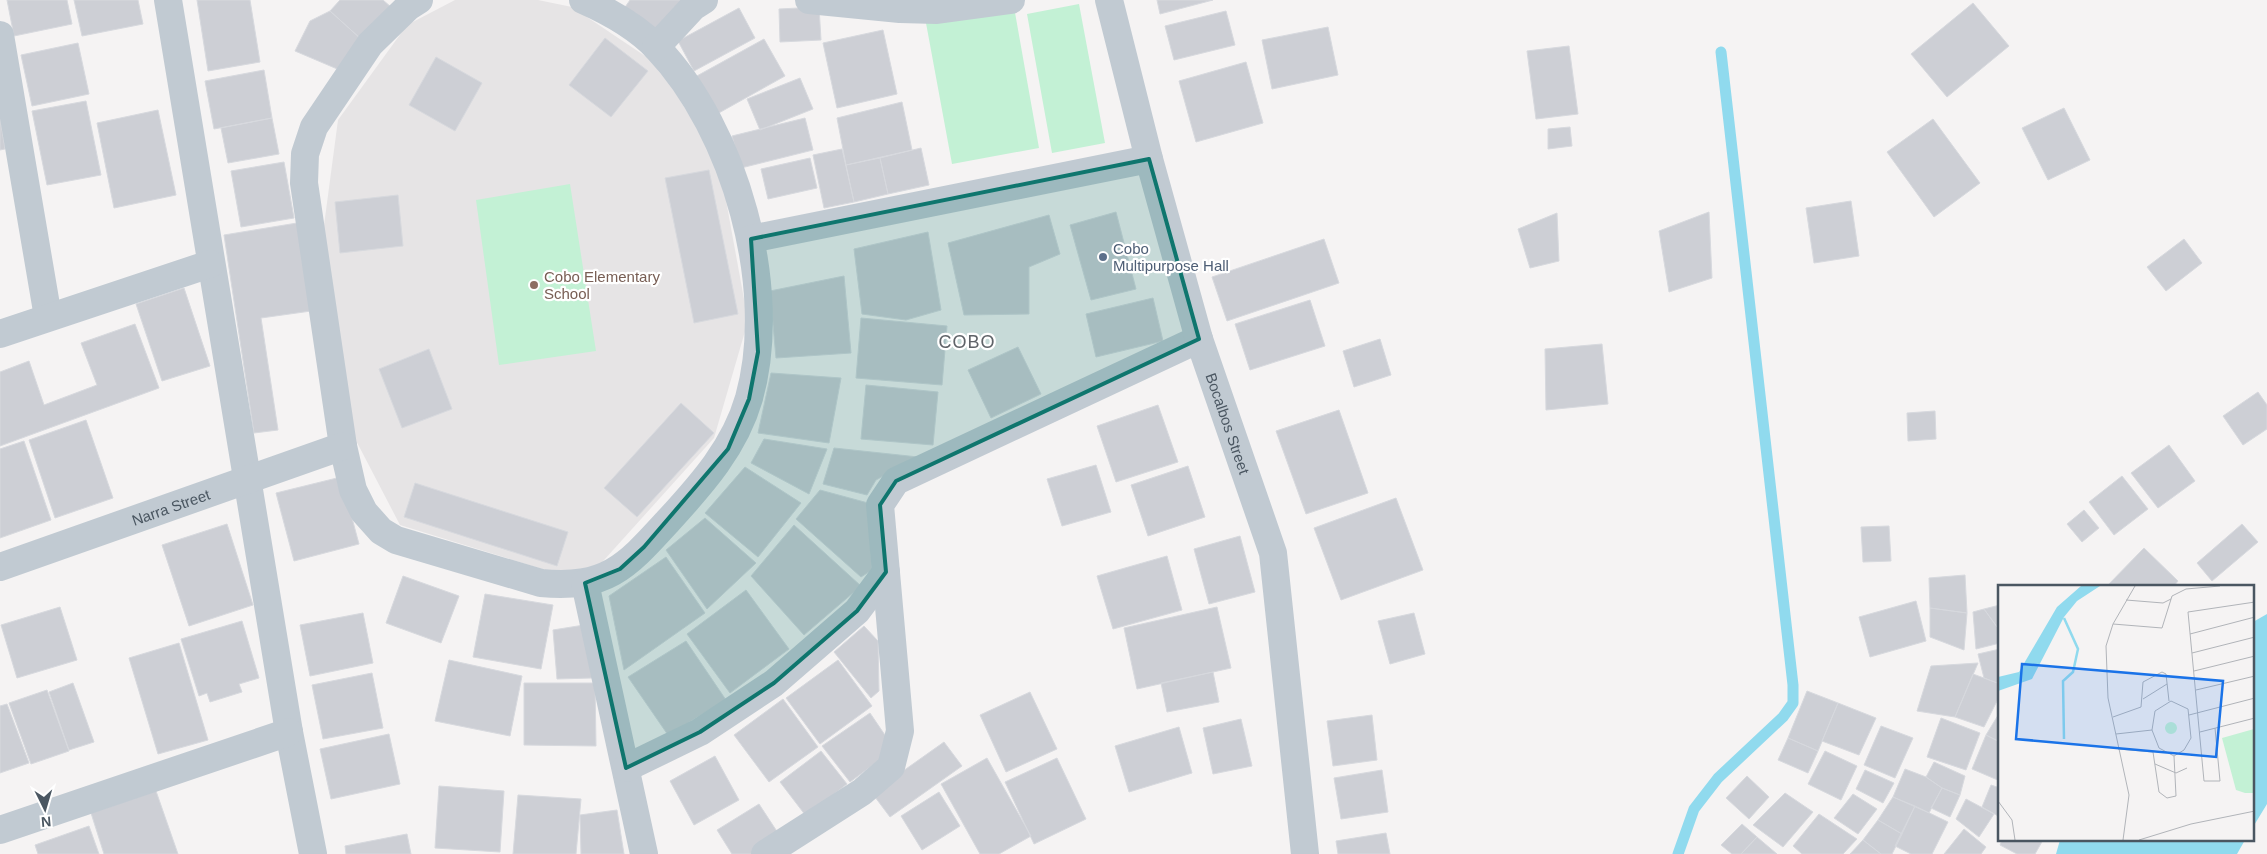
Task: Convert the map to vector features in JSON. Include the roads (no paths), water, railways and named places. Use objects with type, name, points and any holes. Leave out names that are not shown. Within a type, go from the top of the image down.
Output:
[{"type":"street","points":[[168,0],[288,732],[313,854]]},
{"type":"street","points":[[419,0],[408,7],[370,44],[314,128],[305,154],[304,183],[342,446],[353,490],[364,512],[381,531],[396,540],[541,583],[564,585],[585,583],[603,578],[620,569],[644,547],[694,492],[728,449],[749,399],[758,352],[758,302],[751,239],[734,181],[715,135],[691,89],[656,47],[627,25],[584,0]]},
{"type":"street","points":[[656,47],[693,7],[704,0]]},
{"type":"street","points":[[809,0],[900,9],[937,10],[1011,0]]},
{"type":"street","name":"Bocalbos Street","points":[[1109,0],[1149,159],[1199,339],[1273,552],[1305,854]]},
{"type":"street","points":[[0,35],[48,317]]},
{"type":"street","points":[[751,239],[1149,159]]},
{"type":"street","points":[[0,334],[210,264]]},
{"type":"street","points":[[765,854],[862,792],[892,767],[900,730],[880,505],[896,481],[1199,339]]},
{"type":"street","name":"Narra Street","points":[[0,567],[342,446]]},
{"type":"street","points":[[626,768],[700,732],[774,683],[857,611],[886,572]]},
{"type":"street","points":[[585,583],[644,854]]},
{"type":"street","points":[[0,830],[288,732]]},
{"type":"water","points":[[2267,614],[2267,804],[2254,825],[2254,621]]},
{"type":"water","points":[[2059,842],[2244,842],[2237,854],[2056,854]]},
{"type":"waterway","points":[[1678,854],[1694,809],[1718,778],[1783,717],[1793,703],[1793,685],[1721,52]]},
{"type":"place","name":"Cobo Multipurpose Hall","points":[[1103,257]]},
{"type":"place","name":"Cobo Elementary School","points":[[534,285]]},
{"type":"district","name":"COBO","points":[[967,342]]}]
